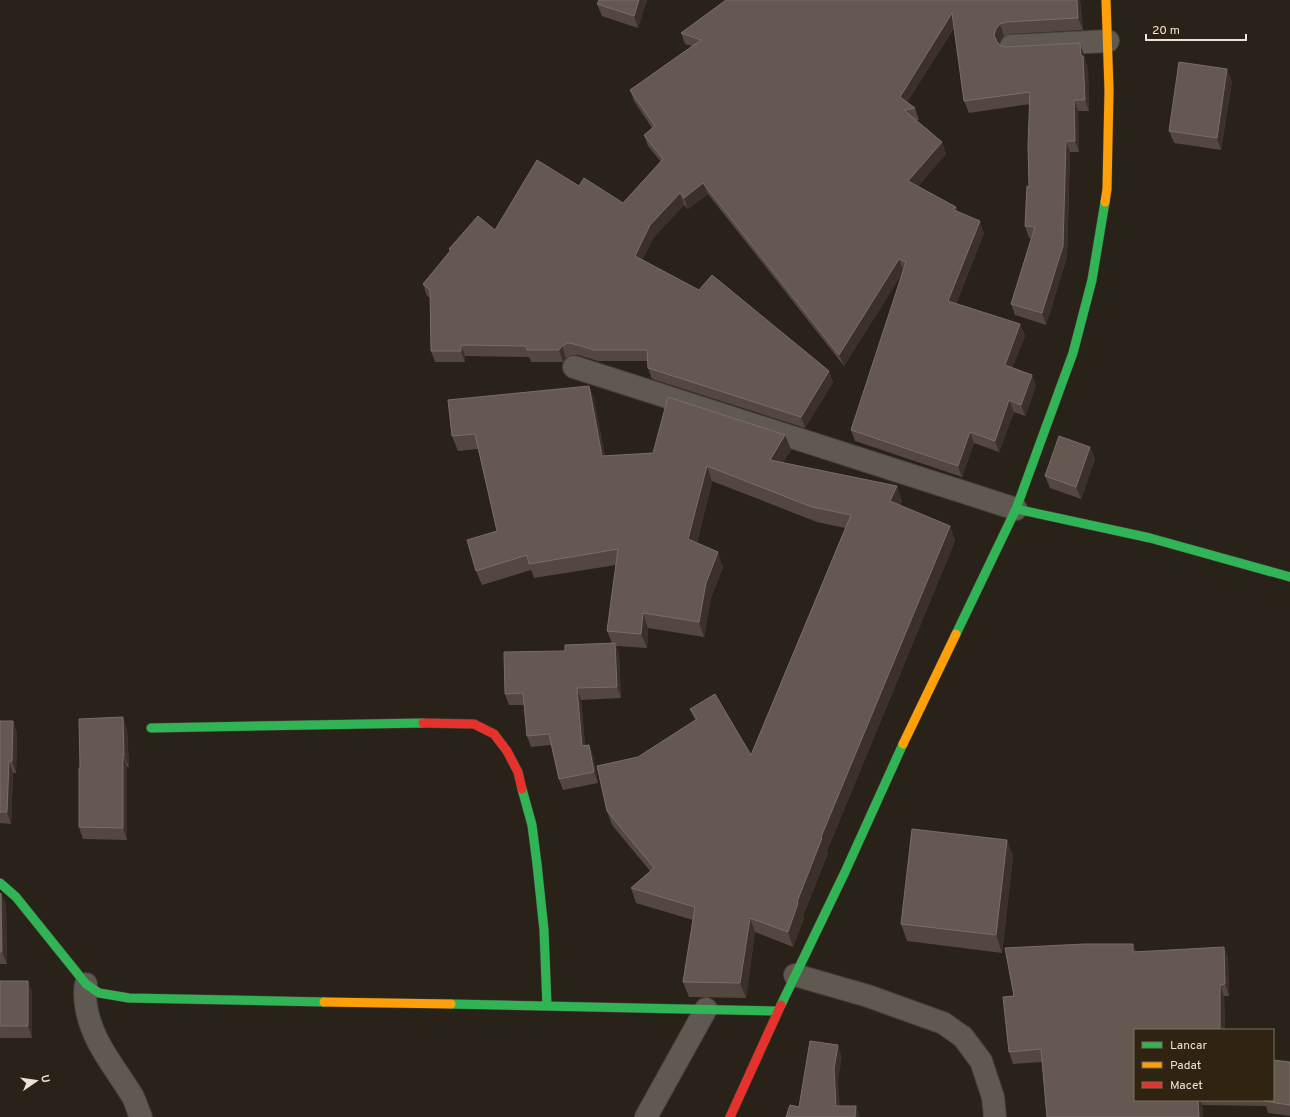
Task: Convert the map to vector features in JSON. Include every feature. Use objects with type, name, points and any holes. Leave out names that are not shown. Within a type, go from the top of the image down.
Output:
[{"type":"street","points":[[730,1117],[778,1011],[845,872],[896,757],[1016,509],[1073,353],[1092,280],[1107,189],[1109,90],[1106,0]]},
{"type":"street","points":[[1011,46],[1108,41]]},
{"type":"street","points":[[574,366],[1016,509],[1150,538],[1290,577]]},
{"type":"street","points":[[151,728],[433,722],[474,724],[494,734],[507,751],[518,772],[532,825],[544,930],[546,1006]]},
{"type":"street","points":[[0,883],[16,898],[86,984],[99,993],[129,998],[778,1011]]},
{"type":"street","points":[[795,975],[868,996],[943,1023],[963,1037],[981,1061],[993,1097],[995,1117]]},
{"type":"street","points":[[86,984],[85,991],[88,1014],[95,1037],[112,1067],[134,1098],[141,1117]]},
{"type":"street","points":[[646,1117],[706,1009]]},
{"type":"building","points":[[599,0],[639,0],[634,16],[597,4]]},
{"type":"building","points":[[726,0],[1077,0],[1078,18],[1006,22],[1000,24],[994,35],[997,42],[1001,46],[1007,47],[1080,43],[1081,56],[1083,56],[1085,100],[1074,100],[1075,141],[1066,141],[1063,246],[1042,313],[1011,304],[1035,227],[1025,226],[1027,186],[1029,187],[1028,145],[1030,92],[964,101],[952,13],[900,97],[915,108],[904,110],[942,142],[908,181],[956,207],[954,210],[980,221],[948,301],[1020,324],[1005,365],[1032,375],[1021,405],[1009,400],[995,441],[970,432],[958,466],[851,430],[906,262],[899,259],[839,355],[703,183],[684,198],[680,193],[650,225],[635,256],[699,290],[712,275],[829,371],[801,417],[648,368],[647,350],[594,350],[568,343],[562,346],[559,350],[527,350],[526,346],[461,345],[461,351],[431,351],[430,290],[423,284],[451,250],[449,249],[478,216],[495,230],[537,160],[579,186],[584,178],[623,203],[663,159],[644,135],[655,126],[630,90],[701,40],[681,33]]},
{"type":"building","points":[[1179,62],[1227,69],[1217,138],[1169,131]]},
{"type":"building","points":[[589,386],[602,456],[653,453],[668,397],[785,435],[770,460],[897,486],[890,501],[950,526],[821,837],[822,838],[797,902],[798,903],[788,932],[750,918],[740,983],[683,982],[695,907],[631,888],[654,868],[607,811],[597,766],[638,757],[697,719],[690,709],[715,694],[751,755],[851,515],[812,507],[707,466],[688,539],[718,552],[706,583],[699,622],[643,613],[641,634],[607,631],[618,549],[529,564],[527,555],[476,571],[467,540],[497,531],[475,434],[452,436],[448,400]]},
{"type":"building","points":[[1059,436],[1090,447],[1076,487],[1045,476]]},
{"type":"building","points":[[615,643],[617,687],[577,688],[582,746],[589,745],[594,772],[559,779],[549,734],[527,736],[523,693],[505,694],[504,652],[565,651],[565,645]]},
{"type":"building","points":[[123,717],[123,828],[79,827],[79,719]]},
{"type":"building","points":[[0,721],[13,721],[12,761],[9,761],[7,812],[0,812]]},
{"type":"building","points":[[912,829],[1007,840],[996,935],[901,924]]},
{"type":"building","points":[[1,893],[2,952],[0,952],[0,894]]},
{"type":"building","points":[[1084,944],[1133,944],[1133,952],[1224,947],[1225,984],[1220,985],[1220,1029],[1134,1029],[1134,1101],[1198,1101],[1199,1117],[1047,1117],[1041,1049],[1009,1052],[1003,997],[1014,996],[1005,948]]},
{"type":"building","points":[[0,981],[28,981],[28,1026],[0,1026]]},
{"type":"building","points":[[810,1041],[838,1045],[834,1069],[836,1106],[856,1106],[855,1117],[786,1117],[790,1105],[799,1107]]},
{"type":"building","points":[[1274,1060],[1290,1062],[1290,1105],[1264,1101],[1274,1101]]},
{"type":"traffic: fast","points":[[956,634],[1016,509],[1073,353],[1092,280],[1105,202]]},
{"type":"traffic: fast","points":[[1016,509],[1150,538],[1290,577]]},
{"type":"traffic: fast","points":[[151,728],[423,723]]},
{"type":"traffic: fast","points":[[781,1005],[845,872],[903,744]]},
{"type":"traffic: fast","points":[[522,789],[532,825],[537,864],[544,930],[547,1006]]},
{"type":"traffic: fast","points":[[0,883],[16,897],[86,984],[99,993],[129,998],[324,1002]]},
{"type":"traffic: fast","points":[[451,1004],[778,1011]]},
{"type":"traffic: slow","points":[[1105,202],[1107,189],[1109,90],[1106,0]]},
{"type":"traffic: slow","points":[[903,744],[956,634]]},
{"type":"traffic: slow","points":[[324,1002],[451,1004]]},
{"type":"traffic: jam","points":[[423,723],[474,724],[494,734],[507,751],[518,772],[522,789]]},
{"type":"traffic: jam","points":[[730,1117],[781,1005]]}]
